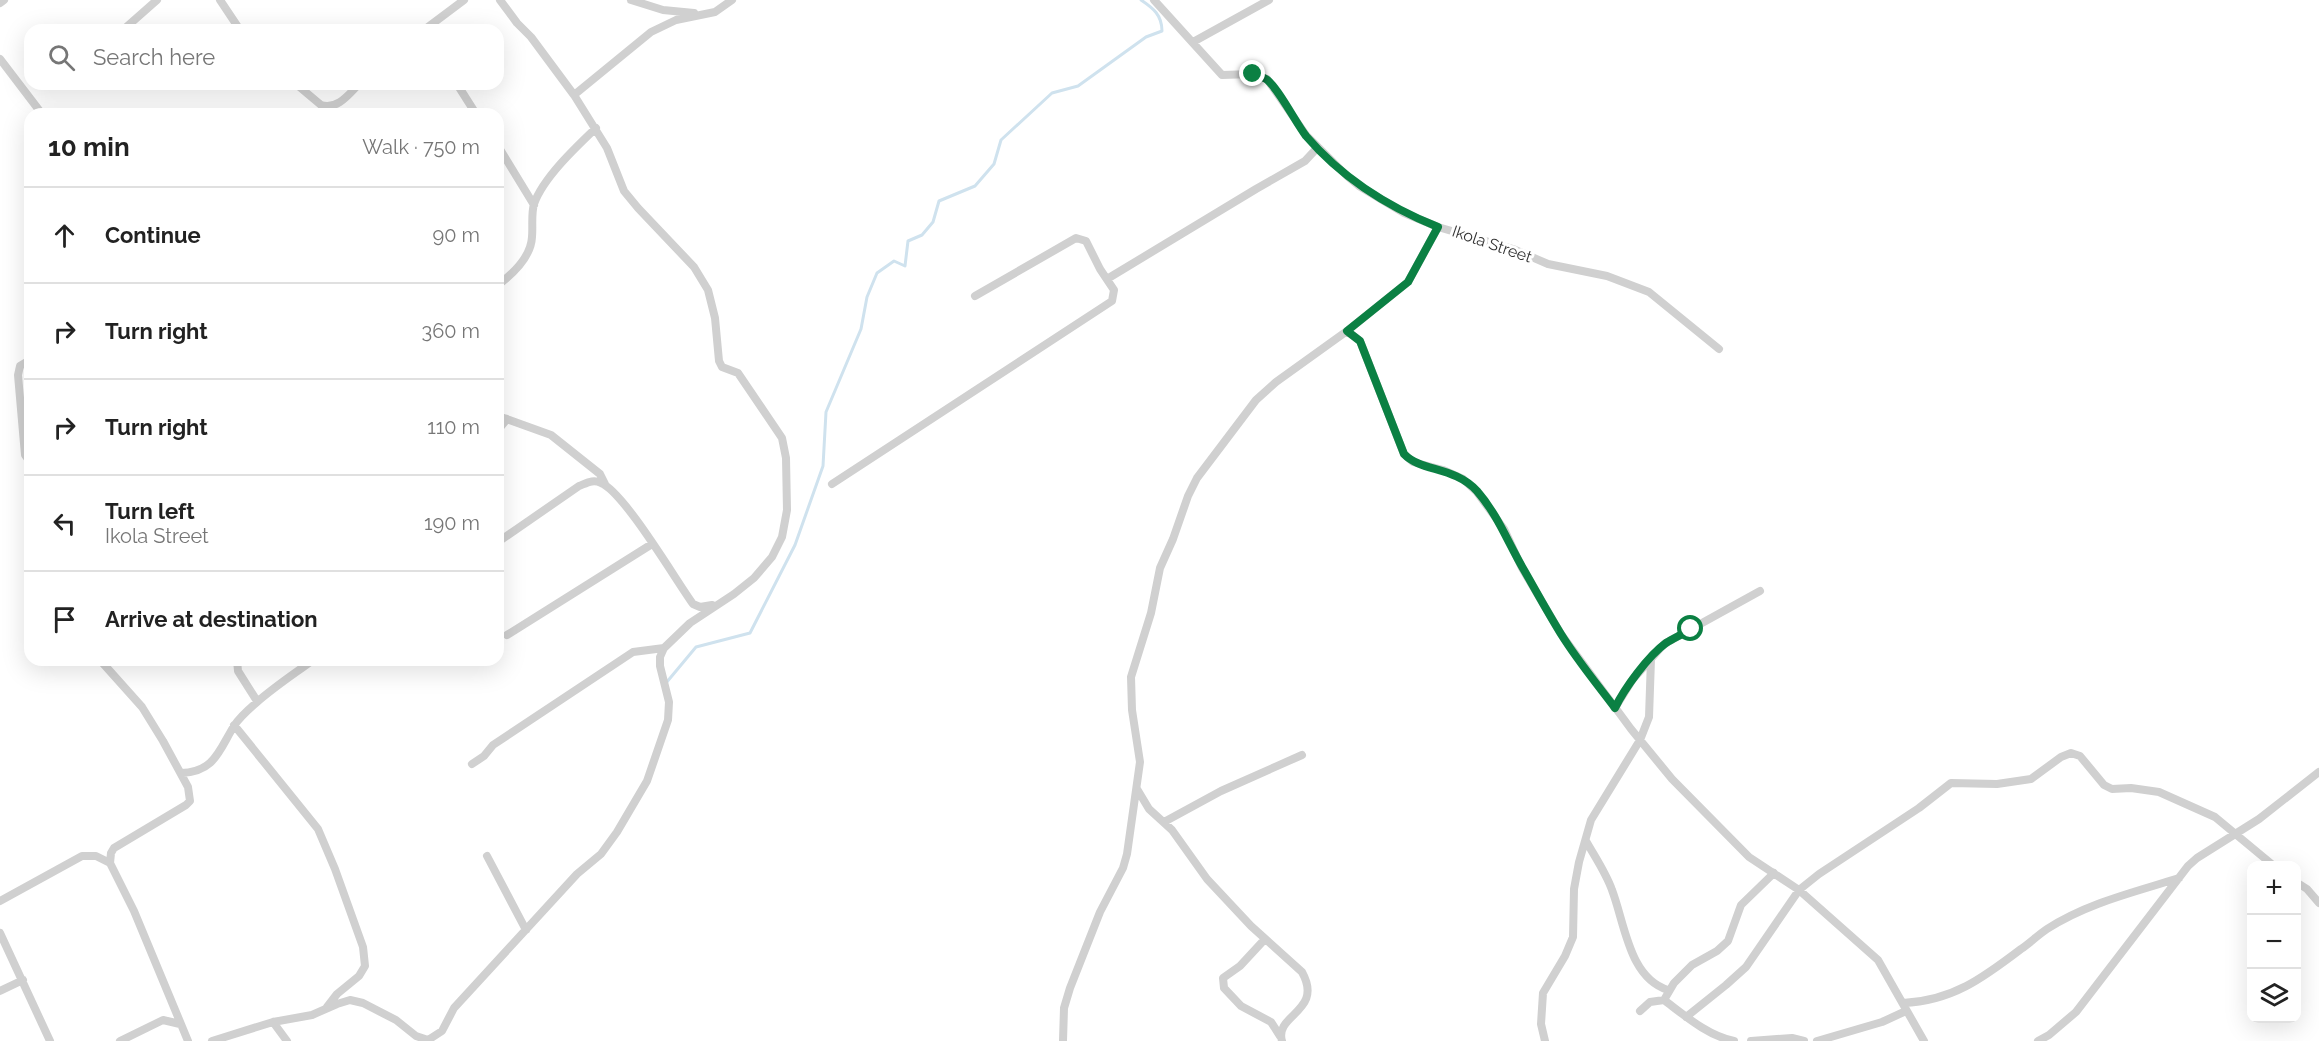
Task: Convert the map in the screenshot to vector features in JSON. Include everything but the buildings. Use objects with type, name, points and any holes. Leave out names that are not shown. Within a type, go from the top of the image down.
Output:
[{"type":"street","points":[[0,3],[4,0]]},
{"type":"street","points":[[130,24],[157,0]]},
{"type":"street","points":[[220,0],[236,24]]},
{"type":"street","points":[[432,24],[464,0]]},
{"type":"street","points":[[212,1041],[273,1022],[296,1019],[324,1011],[350,1000],[363,1003],[396,1020],[416,1036],[428,1040],[442,1031],[454,1008],[577,874],[601,854],[647,782],[668,720],[669,702],[660,666],[660,657],[664,648],[690,622],[754,578],[772,557],[782,537],[787,510],[786,458],[782,438],[738,373],[722,367],[719,361],[715,318],[708,290],[694,267],[624,190],[596,128],[531,37],[500,0]]},
{"type":"street","points":[[631,0],[663,10],[703,14]]},
{"type":"street","points":[[574,95],[651,32],[676,20],[715,12],[732,0]]},
{"type":"street","name":"Ikola Street","points":[[1154,0],[1222,75],[1253,74],[1267,79],[1306,135],[1359,186],[1404,213],[1438,227],[1513,249],[1548,264],[1607,276],[1649,292],[1719,349]]},
{"type":"street","points":[[1193,42],[1269,0]]},
{"type":"street","points":[[0,59],[37,108]]},
{"type":"street","points":[[303,90],[321,105],[327,107],[336,105],[352,90]]},
{"type":"street","points":[[461,90],[472,108]]},
{"type":"street","points":[[504,280],[517,268],[529,251],[534,205],[556,169],[596,128]]},
{"type":"street","points":[[1107,279],[1305,161],[1318,147]]},
{"type":"street","points":[[504,156],[534,205]]},
{"type":"street","points":[[1063,1041],[1064,1008],[1070,988],[1100,912],[1123,868],[1127,854],[1140,762],[1132,710],[1131,677],[1151,613],[1160,568],[1188,496],[1197,478],[1256,400],[1276,382],[1347,331],[1408,282],[1438,227]]},
{"type":"street","points":[[832,484],[1112,301],[1114,290],[1086,241],[1077,238],[975,296]]},
{"type":"street","points":[[1347,331],[1360,341],[1404,454],[1413,462],[1443,470],[1463,479],[1476,491],[1504,529],[1522,568],[1561,634],[1640,740],[1672,779],[1749,857],[1799,890],[1878,960],[1924,1041]]},
{"type":"street","points":[[24,364],[20,366],[18,375],[24,444]]},
{"type":"street","points":[[504,418],[551,435],[600,474],[604,484]]},
{"type":"street","points":[[504,423],[507,419]]},
{"type":"street","points":[[504,538],[579,486],[594,481],[604,484],[610,488],[640,525],[693,604],[700,607],[716,605]]},
{"type":"street","points":[[507,635],[652,544]]},
{"type":"street","points":[[1615,708],[1633,679],[1664,644],[1760,591]]},
{"type":"street","points":[[472,764],[484,756],[493,745],[633,652],[664,648]]},
{"type":"street","points":[[1545,1041],[1541,1024],[1543,993],[1566,956],[1573,937],[1574,889],[1579,862],[1591,819],[1640,740],[1649,717],[1651,659]]},
{"type":"street","points":[[105,666],[142,707],[181,773],[188,787],[190,801],[114,848],[110,863]]},
{"type":"street","points":[[238,666],[238,671],[257,702]]},
{"type":"street","points":[[181,773],[195,772],[208,764],[225,745],[234,725],[257,702],[305,666]]},
{"type":"street","points":[[234,725],[318,829],[363,947],[365,966],[359,976],[337,994],[324,1011]]},
{"type":"street","points":[[1686,1017],[1746,967],[1799,890],[1819,874],[1919,808],[1951,783],[1997,784],[2031,779],[2061,757],[2072,753],[2080,756],[2104,784],[2112,789],[2131,788],[2158,792],[2215,817],[2268,861]]},
{"type":"street","points":[[1164,822],[1221,791],[1302,755]]},
{"type":"street","points":[[2038,1041],[2049,1035],[2076,1012],[2197,858],[2259,819],[2319,772]]},
{"type":"street","points":[[1137,789],[1149,809],[1172,830],[1207,879],[1265,939],[1302,972],[1307,981],[1308,995],[1304,1006],[1289,1019],[1281,1038]]},
{"type":"street","points":[[1586,841],[1611,888],[1635,960],[1647,978],[1659,988],[1668,990]]},
{"type":"street","points":[[0,901],[82,856],[96,855],[110,863],[135,910],[188,1041]]},
{"type":"street","points":[[487,856],[526,930]]},
{"type":"street","points":[[1664,1000],[1668,990],[1692,965],[1717,951],[1728,941],[1741,905],[1774,873]]},
{"type":"street","points":[[1817,1041],[1882,1023],[1904,1007],[1947,996],[1974,982],[2047,929],[2073,915],[2091,906],[2180,878]]},
{"type":"street","points":[[2301,885],[2319,903]]},
{"type":"street","points":[[0,933],[50,1041]]},
{"type":"street","points":[[1265,939],[1240,966],[1223,978],[1223,983],[1224,988],[1240,1006],[1271,1022],[1281,1038]]},
{"type":"street","points":[[0,991],[23,980]]},
{"type":"street","points":[[1640,1011],[1650,1002],[1664,1000],[1686,1017],[1726,1040],[1734,1041]]},
{"type":"street","points":[[120,1041],[163,1020],[172,1004]]},
{"type":"street","points":[[163,1020],[180,1024]]},
{"type":"street","points":[[273,1022],[287,1041]]},
{"type":"street","points":[[1751,1041],[1804,1041]]},
{"type":"waterway","points":[[666,683],[696,647],[750,633],[795,545],[823,466],[826,412],[861,329],[867,297],[877,273],[894,261],[905,266],[908,241],[922,235],[933,222],[939,201],[975,186],[994,164],[1001,140],[1052,93],[1078,86],[1146,37],[1162,31],[1156,12],[1141,0]]},
{"type":"route","points":[[1253,74],[1267,79],[1306,135],[1359,186],[1404,213],[1438,227],[1408,282],[1364,315],[1347,331],[1360,341],[1404,454],[1413,462],[1443,470],[1463,479],[1476,491],[1504,529],[1522,568],[1561,634],[1615,708],[1633,679],[1664,644],[1691,629]]}]
